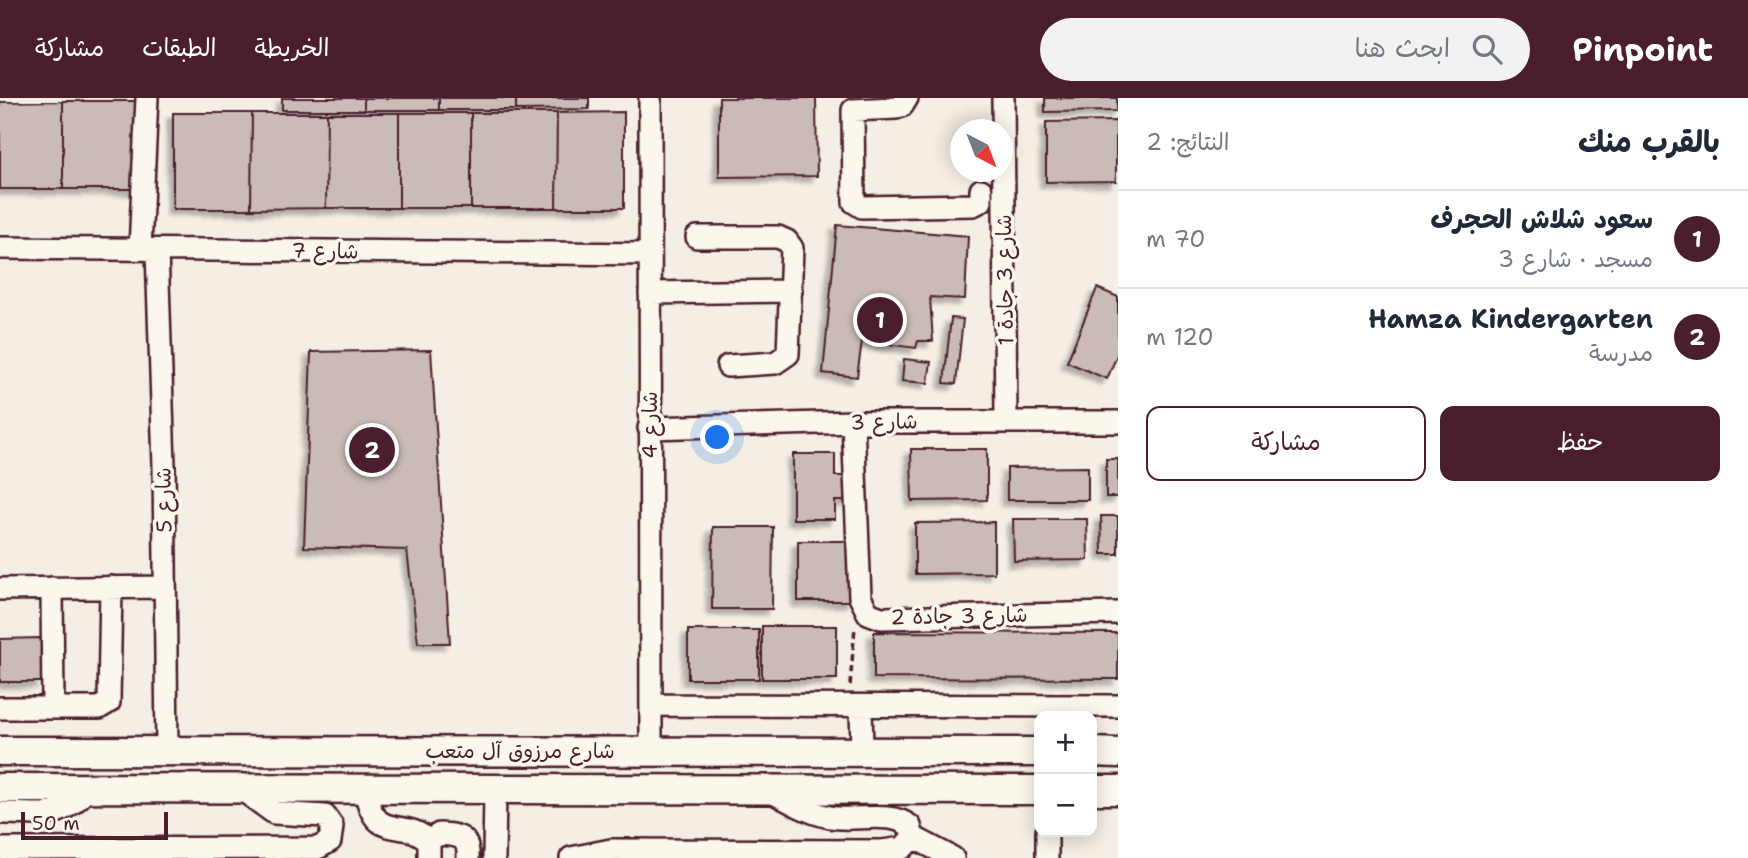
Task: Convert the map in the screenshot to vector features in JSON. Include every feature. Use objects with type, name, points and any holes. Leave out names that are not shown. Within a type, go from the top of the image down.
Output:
[{"type":"main road","name":"شارع مرزوق آل متعب","points":[[0,751],[1034,752]]},
{"type":"main road","points":[[708,789],[720,776],[717,758],[710,752]]},
{"type":"main road","points":[[768,789],[761,774],[762,765],[773,752]]},
{"type":"main road","points":[[1097,752],[1118,752]]},
{"type":"main road","name":"شارع مرزوق آل متعب","points":[[0,788],[1034,790]]},
{"type":"main road","points":[[1097,790],[1118,790]]},
{"type":"street","name":"شارع 5","points":[[147,98],[148,250],[165,587],[167,751]]},
{"type":"street","name":"شارع 4","points":[[650,98],[651,752]]},
{"type":"street","points":[[907,98],[897,108],[853,104],[852,198],[858,205],[973,205],[981,201],[981,190]]},
{"type":"street","name":"شارع 3 جادة 1","points":[[1003,98],[1006,421]]},
{"type":"street","points":[[697,237],[778,237],[787,241],[792,248],[788,354],[775,363],[728,366]]},
{"type":"street","name":"شارع 7","points":[[0,248],[650,254]]},
{"type":"street","points":[[650,293],[791,291]]},
{"type":"street","name":"شارع 3","points":[[649,428],[853,422],[1118,422]]},
{"type":"street","name":"شارع 3 جادة 2","points":[[853,422],[860,597],[868,613],[881,618],[1118,613]]},
{"type":"street","points":[[0,708],[99,708],[109,702],[111,587]]},
{"type":"street","points":[[0,589],[165,587]]},
{"type":"street","points":[[52,588],[53,708]]},
{"type":"street","points":[[651,705],[1118,706]]},
{"type":"street","points":[[855,706],[862,752]]},
{"type":"street","points":[[0,813],[59,813],[72,806],[89,789]]},
{"type":"street","points":[[0,849],[318,848],[330,841],[332,826],[325,816],[274,813],[241,789]]},
{"type":"street","points":[[365,789],[368,806],[380,823],[418,834],[429,850],[439,834],[464,837],[468,842],[468,858]]},
{"type":"street","points":[[494,858],[495,789]]},
{"type":"street","points":[[768,789],[818,815],[848,819],[898,819],[910,826],[913,837],[953,858]]},
{"type":"street","points":[[575,858],[611,850],[882,851],[904,848],[913,837]]},
{"type":"street","points":[[1047,837],[1047,858]]},
{"type":"path","points":[[855,706],[853,629],[868,613]]},
{"type":"building","points":[[282,98],[364,98],[364,110],[282,110]]},
{"type":"building","points":[[364,98],[439,98],[439,110],[364,110]]},
{"type":"building","points":[[439,98],[516,98],[516,110],[439,110]]},
{"type":"building","points":[[516,98],[589,98],[589,109],[516,110]]},
{"type":"building","points":[[719,98],[816,98],[817,176],[719,177]]},
{"type":"building","points":[[1045,98],[1117,98],[1117,111],[1045,112]]},
{"type":"building","points":[[63,101],[138,101],[138,189],[63,189]]},
{"type":"building","points":[[63,101],[63,189],[0,189],[0,102]]},
{"type":"building","points":[[624,112],[624,208],[556,208],[557,113]]},
{"type":"building","points":[[173,113],[252,113],[251,209],[173,209]]},
{"type":"building","points":[[252,113],[327,113],[326,208],[251,209]]},
{"type":"building","points":[[327,113],[399,113],[399,208],[326,208]]},
{"type":"building","points":[[399,113],[471,113],[471,208],[399,208]]},
{"type":"building","points":[[471,113],[557,113],[556,208],[471,208]]},
{"type":"building","points":[[1116,121],[1116,181],[1046,182],[1046,122]]},
{"type":"building","points":[[837,225],[968,236],[965,299],[930,297],[933,341],[918,341],[916,348],[862,341],[857,377],[823,373]]},
{"type":"building","points":[[1097,288],[1118,297],[1118,353],[1107,379],[1067,362]]},
{"type":"building","points":[[951,318],[963,319],[956,384],[944,383]]},
{"type":"building","points":[[431,350],[450,643],[418,643],[407,550],[304,547],[311,352]]},
{"type":"building","points":[[904,359],[931,362],[928,383],[902,381]]},
{"type":"building","points":[[911,449],[987,449],[987,500],[912,501]]},
{"type":"building","points":[[793,454],[835,454],[835,476],[851,476],[851,501],[835,501],[835,519],[793,519]]},
{"type":"building","points":[[1106,459],[1118,459],[1118,497],[1106,497]]},
{"type":"building","points":[[1088,467],[1088,500],[1007,500],[1007,468]]},
{"type":"building","points":[[1101,516],[1118,516],[1118,554],[1102,554]]},
{"type":"building","points":[[1013,519],[1087,519],[1088,560],[1014,561]]},
{"type":"building","points":[[994,522],[994,573],[915,574],[915,523]]},
{"type":"building","points":[[713,527],[773,527],[772,609],[712,609]]},
{"type":"building","points":[[798,541],[853,541],[852,601],[798,601]]},
{"type":"building","points":[[762,626],[837,626],[837,679],[762,679]]},
{"type":"building","points":[[688,630],[759,630],[759,679],[688,679]]},
{"type":"building","points":[[874,632],[1118,633],[1118,679],[874,678]]},
{"type":"building","points":[[41,638],[41,682],[0,682],[0,639]]},
{"type":"place","name":"سعود شلاش الحجرف","points":[[880,320]]},
{"type":"place","name":"Hamza Kindergarten","points":[[372,450]]}]
